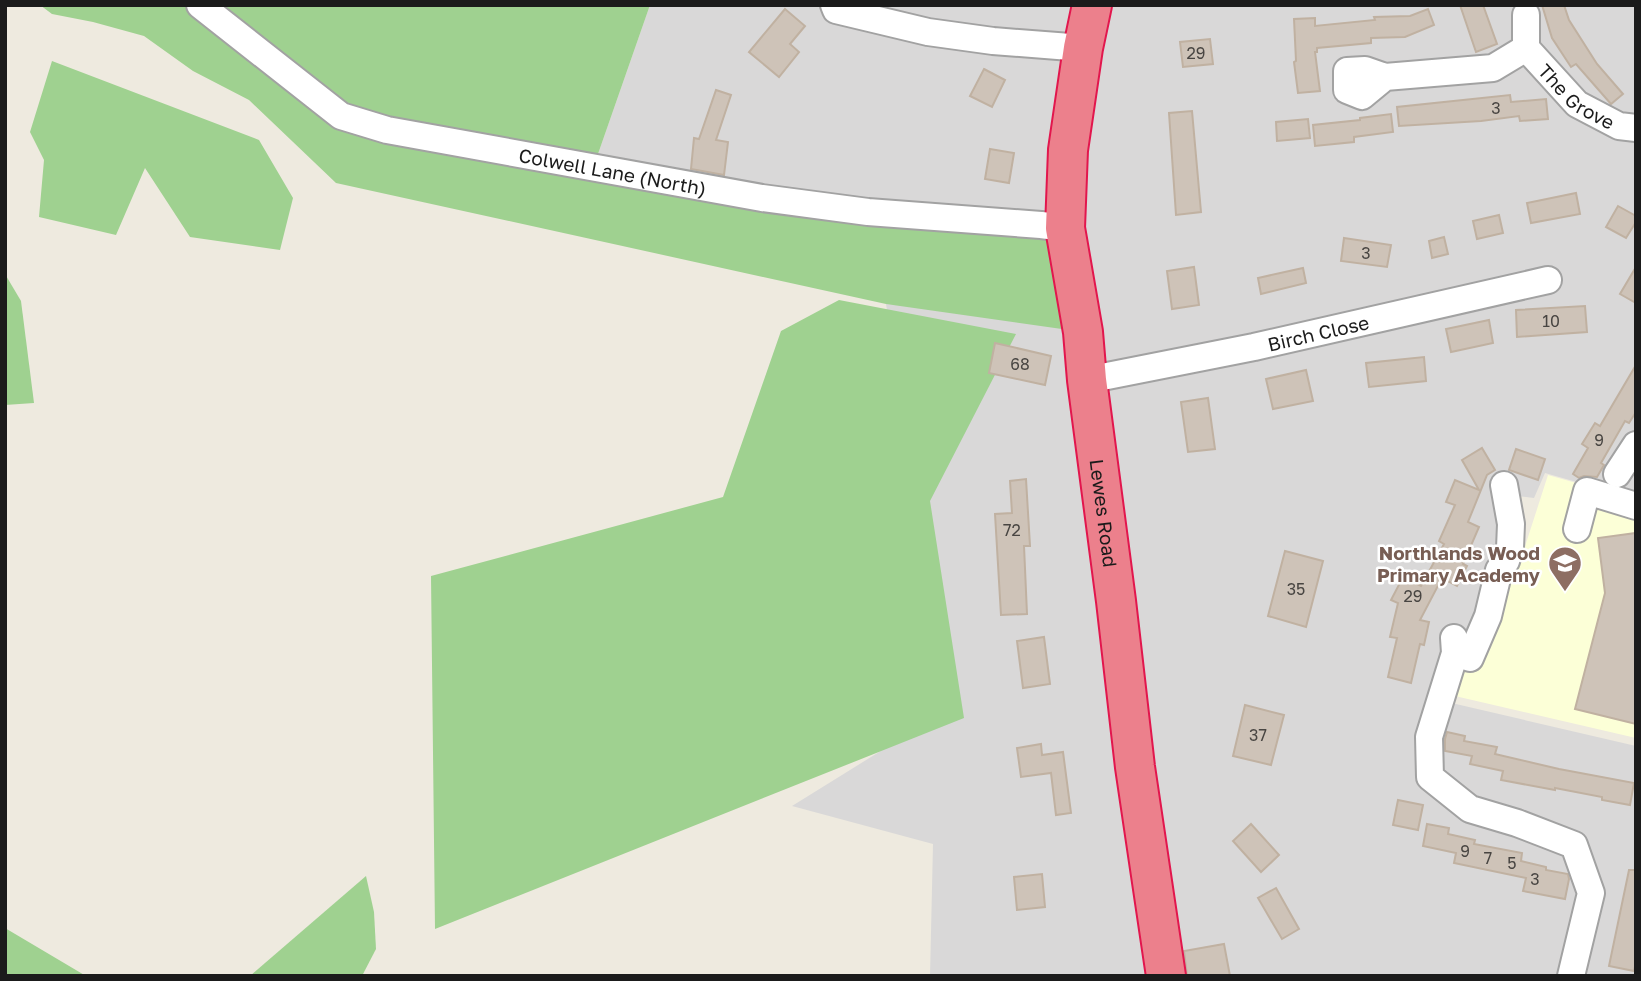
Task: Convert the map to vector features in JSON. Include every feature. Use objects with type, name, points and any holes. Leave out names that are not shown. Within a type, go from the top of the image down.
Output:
[{"type":"highway","name":"Lewes Road","points":[[1092,5],[1068,150],[1065,228],[1083,332],[1135,766],[1166,976]]},
{"type":"street","name":"Colwell Lane (North)","points":[[200,5],[341,116],[387,130],[762,198],[868,212],[1065,228]]},
{"type":"street","points":[[834,5],[836,10],[928,32],[993,41],[1083,48]]},
{"type":"street","name":"The Grove","points":[[1526,15],[1526,48],[1577,104],[1619,126],[1636,128]]},
{"type":"street","name":"The Grove","points":[[1385,78],[1493,68],[1526,48]]},
{"type":"street","name":"Birch Close","points":[[1087,380],[1254,347],[1548,279]]},
{"type":"street","points":[[1617,474],[1636,446]]},
{"type":"street","points":[[1504,485],[1511,524],[1510,548],[1506,561],[1499,570],[1488,616],[1470,658],[1454,645],[1429,737],[1430,777],[1470,809],[1517,823],[1574,845],[1591,893],[1571,976]]},
{"type":"street","points":[[1577,529],[1587,491],[1636,506]]},
{"type":"shaded area","points":[[650,5],[1636,5],[1636,499],[1545,473],[1534,498],[1499,494],[1497,555],[1467,643],[1430,698],[1636,746],[1636,976],[930,976],[933,844],[792,806],[950,708],[886,304],[1084,319],[1073,215],[591,174]]},
{"type":"shaded area","name":"Northlands Wood Primary Academy","points":[[1548,475],[1636,500],[1636,738],[1442,693],[1499,570],[1519,565]]},
{"type":"green space","points":[[40,5],[650,5],[591,174],[1065,228],[1083,332],[886,304],[336,183],[249,100],[193,71],[144,36],[52,14]]},
{"type":"green space","points":[[52,61],[259,140],[293,198],[280,250],[190,237],[145,168],[116,235],[39,217],[44,160],[30,132]]},
{"type":"green space","points":[[5,274],[21,301],[34,403],[5,405]]},
{"type":"green space","points":[[839,300],[1016,334],[930,501],[964,718],[435,929],[431,576],[723,497],[781,331]]},
{"type":"green space","points":[[366,876],[374,912],[376,949],[362,976],[250,976]]},
{"type":"green space","points":[[5,928],[86,976],[5,976]]},
{"type":"building","points":[[1460,5],[1483,5],[1497,44],[1476,52]]},
{"type":"building","points":[[1542,5],[1564,5],[1569,20],[1597,64],[1623,94],[1611,104],[1576,64],[1571,67],[1552,38]]},
{"type":"building","points":[[785,9],[805,26],[790,44],[799,52],[779,77],[749,52]]},
{"type":"building","points":[[1428,9],[1434,25],[1405,37],[1371,38],[1371,43],[1317,48],[1315,52],[1320,91],[1298,93],[1294,62],[1294,19],[1315,18],[1315,26],[1375,20],[1374,17],[1410,16]]},
{"type":"building","points":[[1210,39],[1213,64],[1183,67],[1180,42]]},
{"type":"building","points":[[984,69],[1005,80],[992,107],[970,96]]},
{"type":"building","points":[[716,90],[731,95],[716,140],[728,142],[724,175],[691,169],[694,138],[699,139]]},
{"type":"building","points":[[1510,95],[1511,102],[1546,99],[1548,119],[1520,121],[1519,116],[1399,126],[1397,107]]},
{"type":"building","points":[[1192,111],[1201,212],[1176,215],[1169,113]]},
{"type":"building","points":[[1391,114],[1393,132],[1354,137],[1354,142],[1315,146],[1313,125]]},
{"type":"building","points":[[1308,119],[1310,138],[1277,141],[1276,122]]},
{"type":"building","points":[[990,149],[1014,153],[1009,183],[985,179]]},
{"type":"building","points":[[1576,193],[1580,214],[1531,223],[1527,203]]},
{"type":"building","points":[[1618,206],[1636,216],[1636,222],[1626,238],[1606,227]]},
{"type":"building","points":[[1499,215],[1503,233],[1477,239],[1473,221]]},
{"type":"building","points":[[1444,237],[1448,254],[1432,258],[1429,241]]},
{"type":"building","points":[[1344,238],[1391,245],[1387,267],[1341,261]]},
{"type":"building","points":[[1194,267],[1199,305],[1172,309],[1167,271]]},
{"type":"building","points":[[1636,267],[1636,303],[1620,294]]},
{"type":"building","points":[[1303,268],[1306,283],[1261,294],[1258,278]]},
{"type":"building","points":[[1585,306],[1587,332],[1517,337],[1516,310]]},
{"type":"building","points":[[1489,320],[1493,343],[1451,352],[1446,329]]},
{"type":"building","points":[[995,343],[1051,356],[1045,385],[989,373]]},
{"type":"building","points":[[1424,357],[1426,381],[1369,387],[1366,363]]},
{"type":"building","points":[[1636,365],[1636,412],[1629,423],[1625,421],[1601,463],[1604,465],[1597,477],[1579,478],[1573,474],[1588,448],[1582,444],[1595,423],[1600,426]]},
{"type":"building","points":[[1306,370],[1313,401],[1273,409],[1266,379]]},
{"type":"building","points":[[1208,398],[1215,449],[1188,452],[1181,402]]},
{"type":"building","points":[[1482,448],[1495,470],[1487,475],[1468,522],[1479,527],[1463,564],[1467,566],[1457,586],[1442,578],[1420,620],[1429,622],[1424,645],[1420,644],[1411,683],[1388,677],[1397,638],[1390,637],[1398,603],[1391,600],[1403,577],[1421,586],[1444,544],[1439,541],[1455,505],[1446,502],[1455,480],[1479,490],[1462,460]]},
{"type":"building","points":[[1516,449],[1545,459],[1538,480],[1509,470]]},
{"type":"building","points":[[1026,479],[1030,546],[1024,546],[1027,614],[1001,615],[995,514],[1012,513],[1010,481]]},
{"type":"building","points":[[1636,533],[1636,724],[1575,709],[1605,593],[1598,538]]},
{"type":"building","points":[[1285,551],[1323,561],[1306,627],[1268,616]]},
{"type":"building","points":[[1044,637],[1050,684],[1023,688],[1017,641]]},
{"type":"building","points":[[1245,705],[1284,715],[1271,765],[1233,756]]},
{"type":"building","points":[[1447,732],[1465,736],[1464,741],[1497,747],[1495,754],[1634,783],[1630,805],[1602,800],[1602,797],[1501,780],[1503,771],[1470,764],[1472,756],[1445,751]]},
{"type":"building","points":[[1041,744],[1042,755],[1063,752],[1071,813],[1056,815],[1051,773],[1021,777],[1017,748]]},
{"type":"building","points":[[1398,800],[1423,805],[1418,830],[1393,825]]},
{"type":"building","points":[[1251,824],[1279,855],[1261,872],[1233,841]]},
{"type":"building","points":[[1427,824],[1449,828],[1448,834],[1475,840],[1474,844],[1522,853],[1521,861],[1568,874],[1565,899],[1523,891],[1526,878],[1454,863],[1456,853],[1423,846]]},
{"type":"building","points":[[1629,870],[1636,870],[1634,971],[1609,966]]},
{"type":"building","points":[[1042,874],[1045,907],[1017,910],[1014,877]]},
{"type":"building","points":[[1276,888],[1299,929],[1282,939],[1258,898]]},
{"type":"building","points":[[1224,944],[1230,976],[1187,976],[1184,951]]},
{"type":"place","name":"Northlands Wood Primary Academy","points":[[1565,593]]}]
